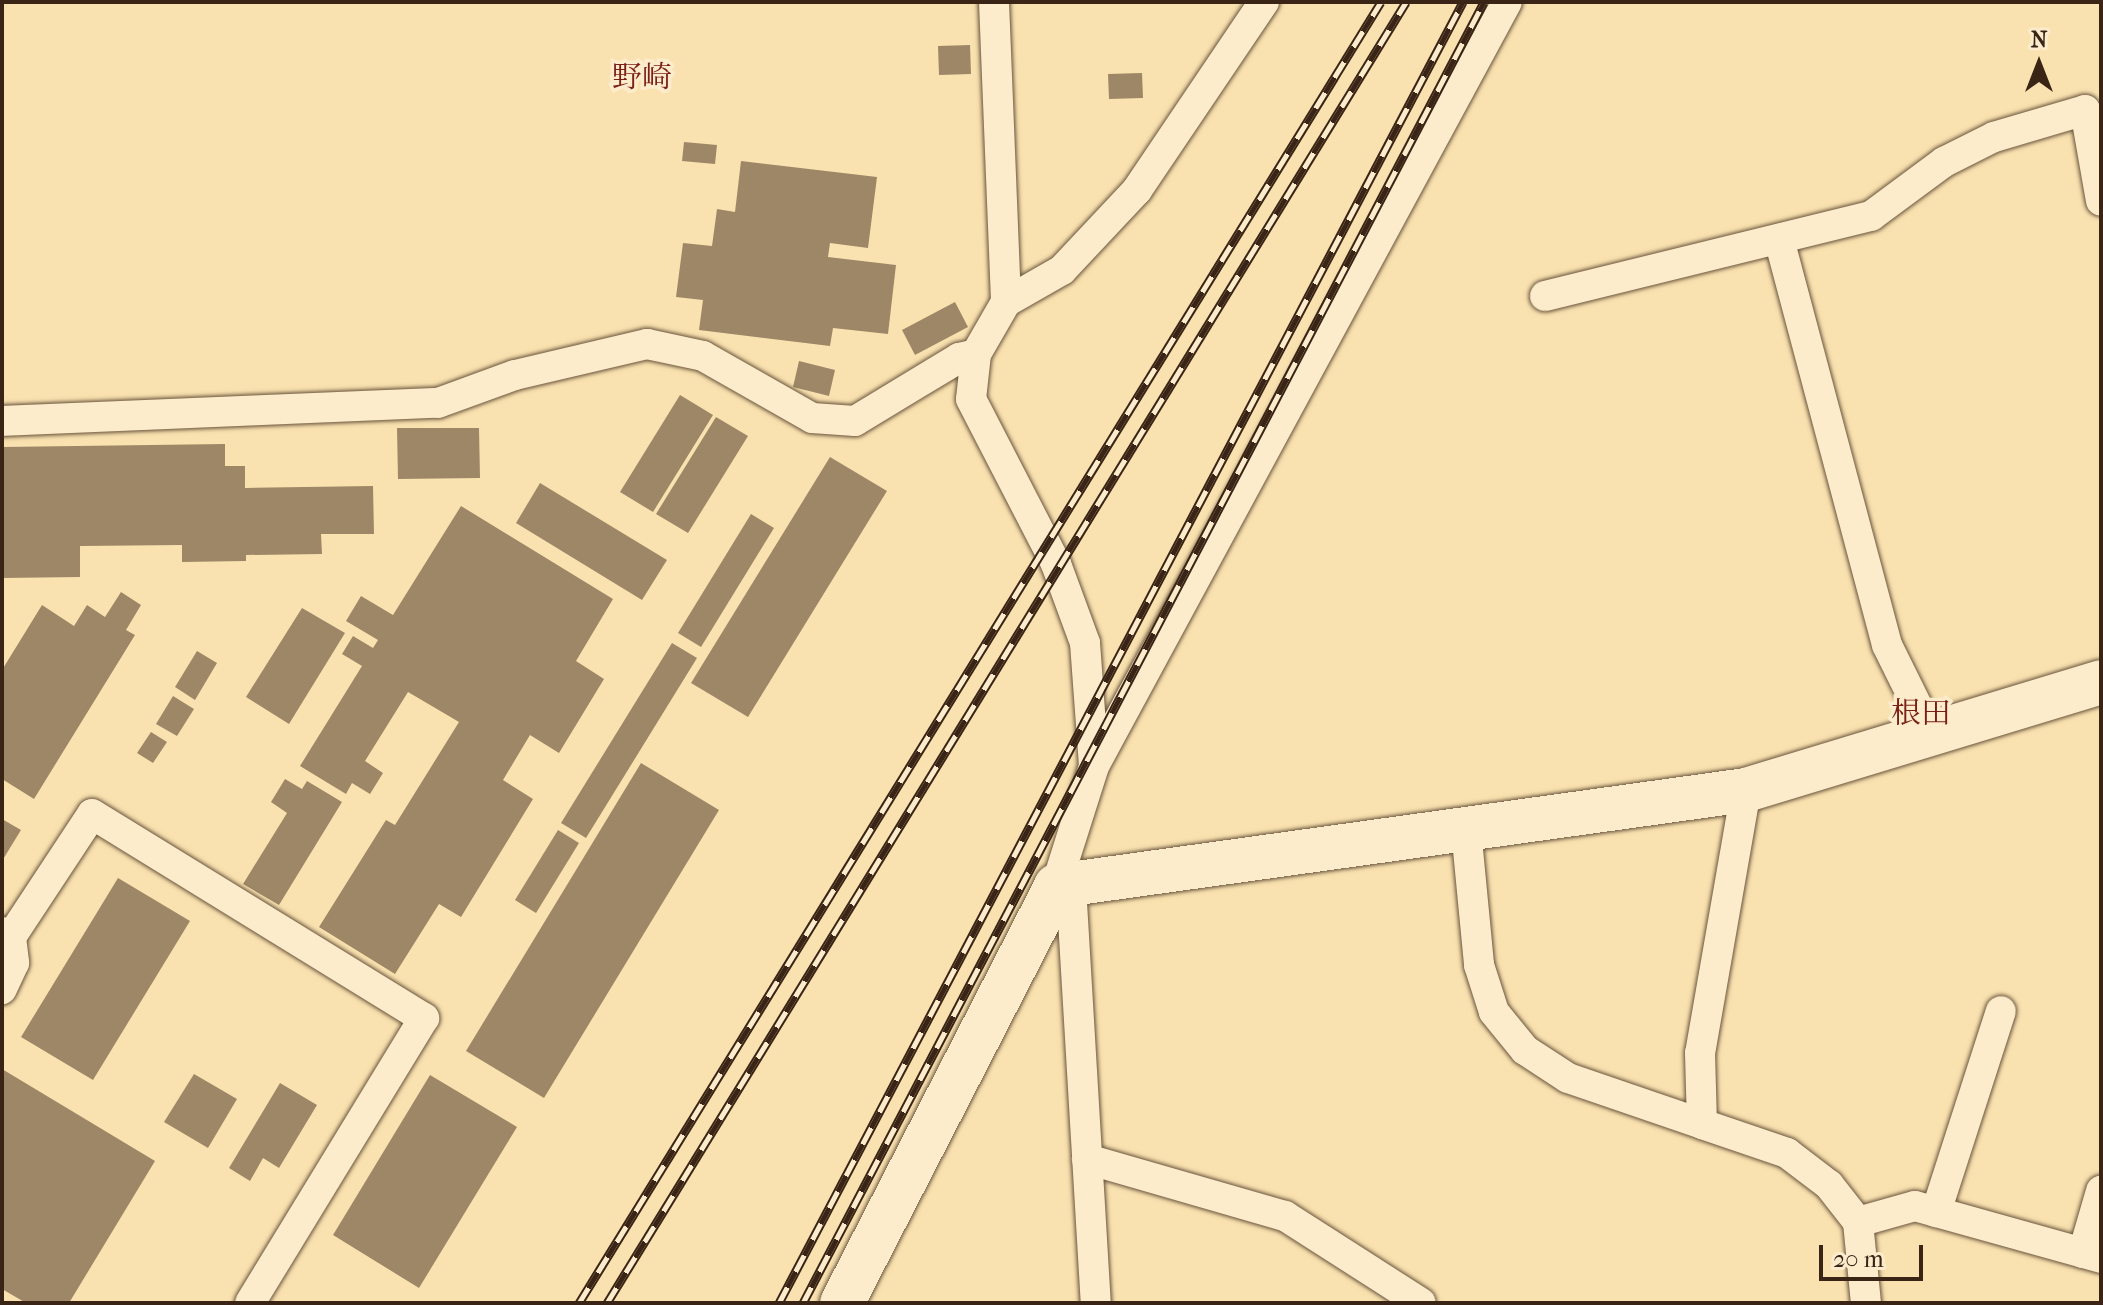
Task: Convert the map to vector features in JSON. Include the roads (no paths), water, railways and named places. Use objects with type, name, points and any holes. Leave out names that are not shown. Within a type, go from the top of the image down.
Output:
[{"type":"street","points":[[994,2],[1006,302]]},
{"type":"street","points":[[1094,766],[1085,643],[1056,564],[971,399],[976,354],[1006,302],[1062,270],[1137,190],[1264,2]]},
{"type":"street","points":[[842,1303],[1063,886],[1094,766],[1507,2]]},
{"type":"street","points":[[1545,296],[1871,216],[1944,162],[1994,137],[2093,110],[2101,201]]},
{"type":"street","points":[[1779,239],[1887,645],[1930,732]]},
{"type":"street","points":[[2,421],[438,403],[515,375],[647,344],[703,356],[812,418],[855,421],[959,358],[976,354]]},
{"type":"street","points":[[1063,886],[1746,790],[2101,682]]},
{"type":"street","points":[[1702,1124],[1700,1053],[1746,790]]},
{"type":"street","points":[[2,989],[14,963],[6,934],[92,814],[424,1018],[250,1303]]},
{"type":"street","points":[[1466,829],[1479,965],[1494,1012],[1525,1050],[1568,1078],[1787,1153],[1829,1185],[1858,1222],[1866,1303]]},
{"type":"street","points":[[1063,886],[1096,1303]]},
{"type":"street","points":[[1936,1212],[2001,1011]]},
{"type":"street","points":[[1087,1159],[1285,1216],[1421,1303]]},
{"type":"street","points":[[1858,1222],[1915,1206],[2092,1255],[2101,1191]]},
{"type":"railway","points":[[579,1303],[1381,2]]},
{"type":"railway","points":[[607,1303],[1406,2]]},
{"type":"railway","points":[[779,1303],[1463,2]]},
{"type":"railway","points":[[803,1303],[1484,2]]},
{"type":"district","name":"野崎","points":[[642,78]]},
{"type":"district","name":"根田","points":[[1921,714]]}]
